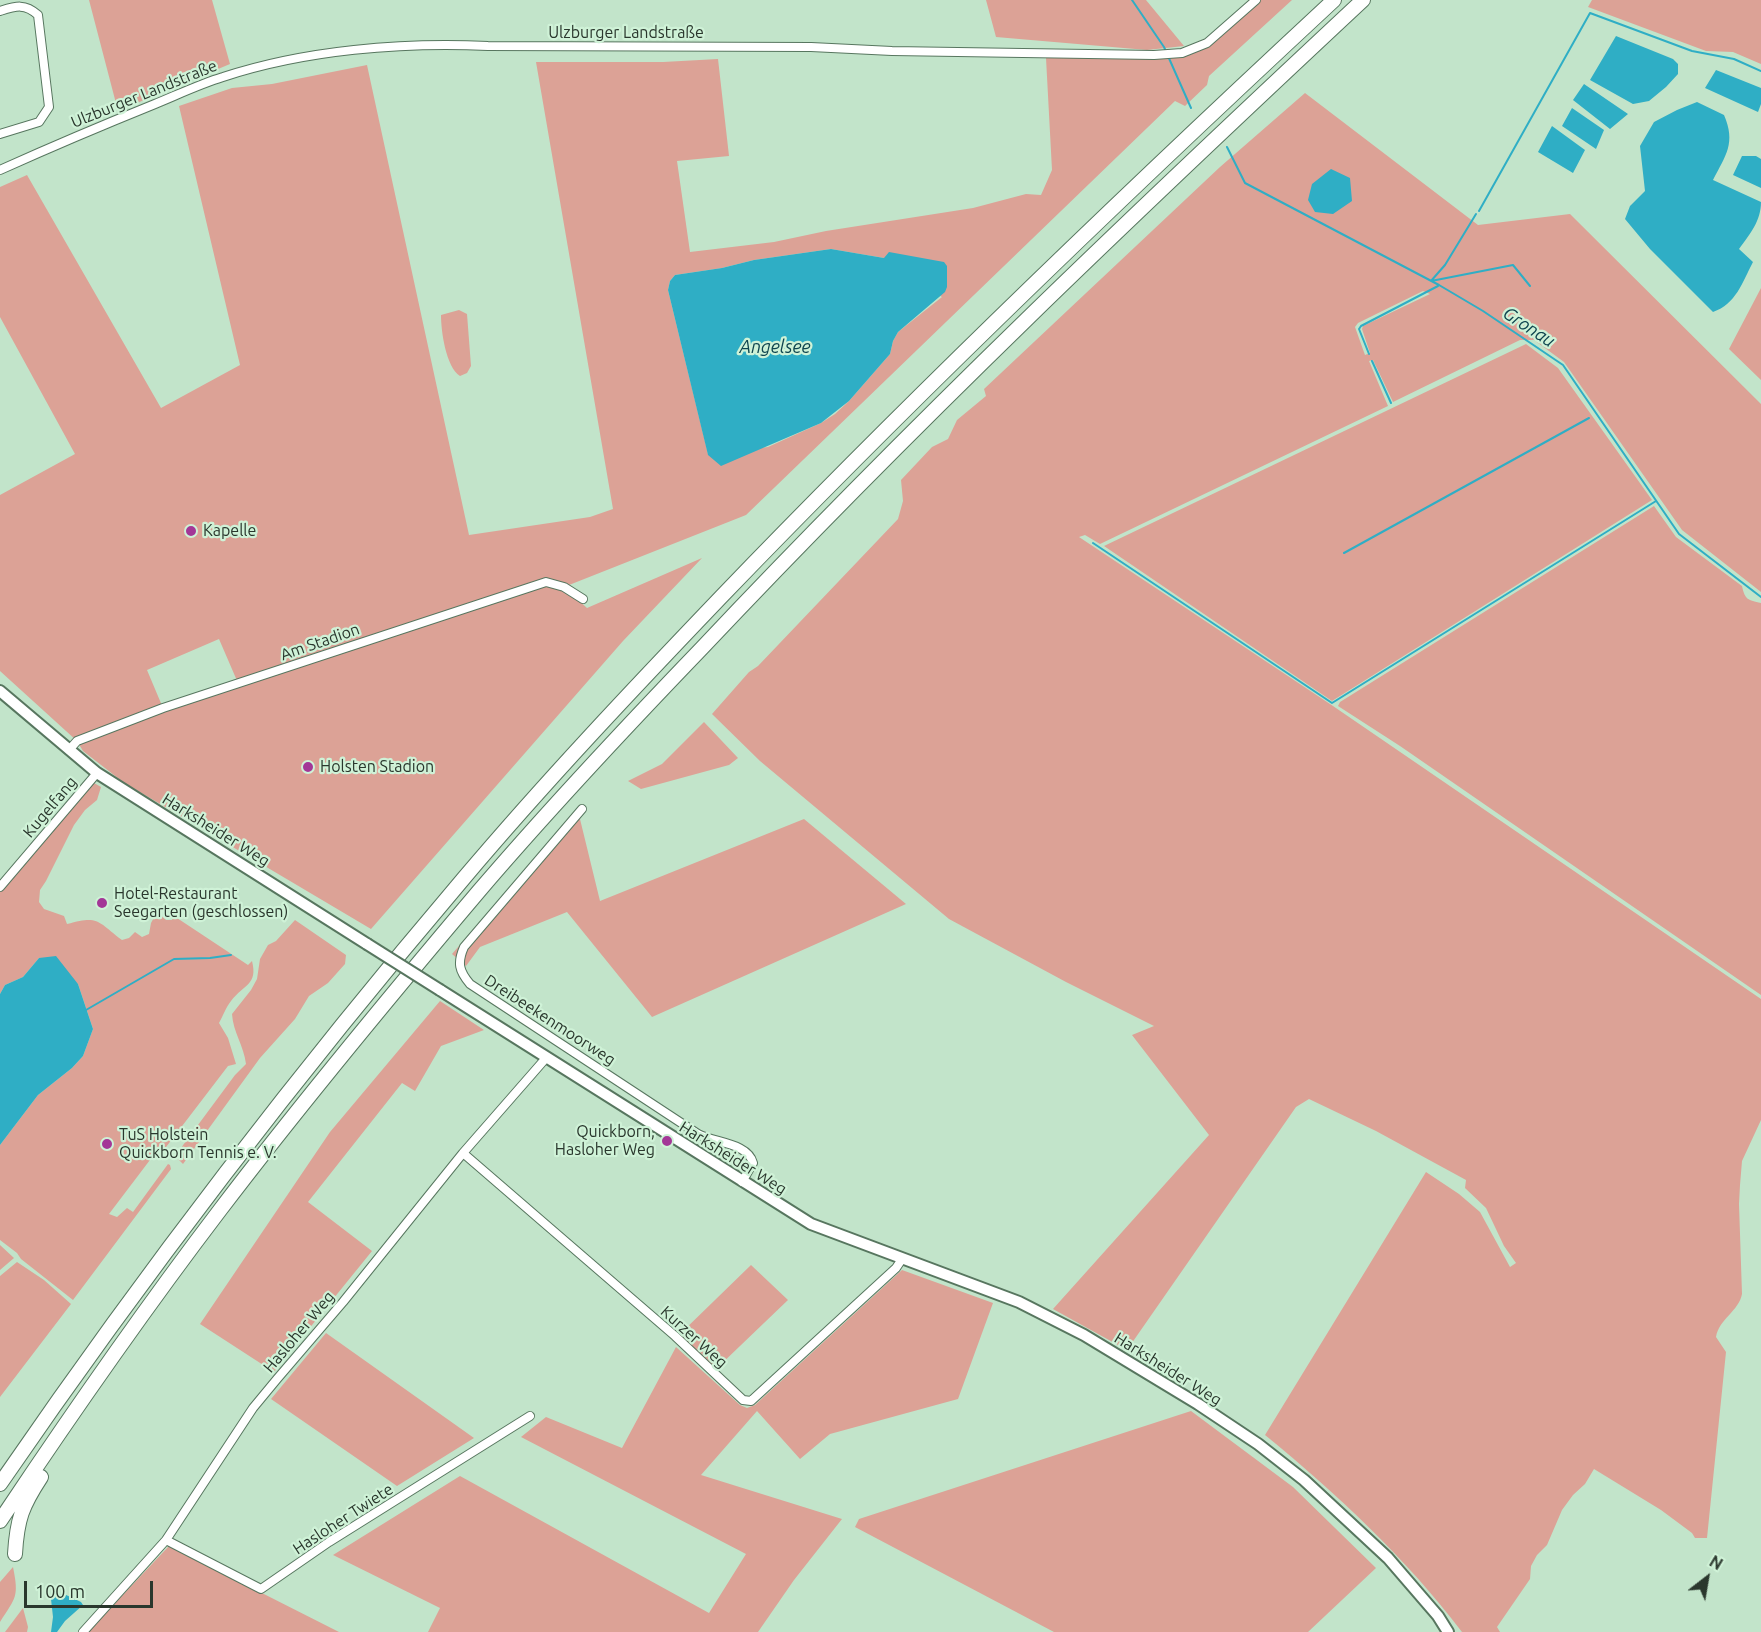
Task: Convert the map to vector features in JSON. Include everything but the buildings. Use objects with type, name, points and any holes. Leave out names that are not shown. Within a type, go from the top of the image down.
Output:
[{"type":"highway","points":[[0,1484],[93,1350],[228,1167],[313,1059],[459,884],[632,690],[877,437],[1086,232],[1334,0]]},
{"type":"highway","points":[[0,1521],[71,1417],[216,1215],[294,1116],[482,888],[564,795],[760,586],[924,419],[1110,237],[1363,0]]},
{"type":"highway","points":[[15,1554],[17,1525],[23,1508],[34,1487],[68,1437],[71,1417]]},
{"type":"main road","name":"Harksheider Weg","points":[[0,691],[98,772],[811,1224],[1019,1302],[1046,1315],[1140,1368],[1258,1444],[1304,1480],[1388,1558],[1438,1616],[1448,1632]]},
{"type":"street","name":"Ulzburger Landstraße","points":[[0,170],[72,137],[223,77],[303,57],[352,50],[439,44],[811,47],[892,51],[1154,55],[1182,53],[1207,43],[1256,0]]},
{"type":"street","points":[[0,11],[18,6],[26,7],[38,15],[49,107],[39,122],[0,134]]},
{"type":"street","name":"Am Stadion","points":[[69,750],[77,741],[163,708],[546,582],[564,587],[583,599]]},
{"type":"street","name":"Kugelfang","points":[[0,887],[98,772]]},
{"type":"street","name":"Dreibeekenmoorweg","points":[[582,809],[464,947],[459,966],[470,984],[698,1134],[714,1142],[740,1148],[746,1152],[753,1163],[742,1182]]},
{"type":"street","name":"Hasloher Weg","points":[[83,1632],[166,1540],[253,1408],[343,1302],[463,1153],[546,1058]]},
{"type":"street","name":"Kurzer Weg","points":[[463,1153],[675,1336],[743,1400],[751,1401],[896,1268],[902,1259]]},
{"type":"street","name":"Hasloher Twiete","points":[[166,1540],[261,1589],[328,1542],[530,1416]]},
{"type":"shaded area","points":[[89,0],[212,0],[230,64],[118,111]]},
{"type":"shaded area","points":[[986,0],[1146,0],[1184,46],[1147,50],[996,37]]},
{"type":"shaded area","points":[[1258,0],[1292,0],[1209,76],[1207,85],[1185,106],[1175,101],[746,515],[564,587],[587,608],[702,558],[623,641],[371,929],[123,782],[83,751],[77,741],[0,671],[0,495],[75,454],[0,317],[0,187],[27,175],[161,408],[240,365],[179,106],[232,88],[272,84],[367,65],[469,535],[590,517],[613,509],[536,62],[663,62],[718,59],[729,156],[677,161],[690,252],[774,242],[826,231],[973,208],[1026,194],[1041,195],[1052,170],[1046,58],[1153,58],[1208,46]],"holes":[[[831,249],[884,258],[942,297],[898,332],[890,354],[835,414],[821,423],[768,447],[708,454],[668,290],[670,281],[675,275],[722,268],[754,260]],[[219,639],[238,683],[163,708],[147,670]]]},
{"type":"shaded area","points":[[1592,0],[1761,0],[1761,64],[1733,52],[1706,51],[1588,7]]},
{"type":"shaded area","points":[[1305,93],[1478,225],[1570,214],[1761,404],[1761,592],[1682,530],[1564,362],[1534,340],[1520,340],[1393,402],[1373,360],[1369,361],[1388,406],[1100,544],[1085,535],[1079,537],[1333,706],[1761,999],[1761,1120],[1742,1161],[1739,1204],[1742,1294],[1737,1305],[1721,1325],[1716,1337],[1726,1352],[1707,1538],[1695,1538],[1692,1533],[1661,1510],[1594,1469],[1585,1484],[1562,1510],[1547,1545],[1537,1555],[1531,1566],[1530,1579],[1497,1627],[1500,1632],[1462,1632],[1418,1578],[1369,1528],[1265,1435],[1426,1172],[1459,1194],[1480,1212],[1510,1267],[1516,1263],[1504,1246],[1486,1208],[1465,1188],[1466,1180],[1376,1131],[1309,1099],[1296,1107],[1127,1350],[1053,1309],[1209,1135],[1132,1035],[1154,1026],[949,919],[760,761],[712,714],[749,672],[758,666],[898,519],[903,501],[901,480],[932,447],[948,439],[957,420],[986,396],[984,389],[1220,167]],"holes":[[[1423,291],[1430,294],[1363,326],[1370,353],[1365,355],[1355,327],[1358,323]]]},
{"type":"shaded area","points":[[1761,288],[1761,380],[1729,349]]},
{"type":"shaded area","points":[[459,310],[467,314],[471,366],[467,373],[460,376],[448,357],[443,339],[441,315]]},
{"type":"shaded area","points":[[1526,344],[1558,368],[1652,500],[1332,701],[1104,546]]},
{"type":"shaded area","points":[[1654,506],[1676,537],[1742,586],[1748,599],[1761,603],[1761,995],[1400,746],[1338,706],[1340,702]]},
{"type":"shaded area","points":[[704,722],[738,758],[729,765],[641,789],[628,781],[662,764]]},
{"type":"shaded area","points":[[94,783],[101,787],[97,800],[85,810],[74,825],[40,890],[39,902],[44,909],[64,916],[67,924],[92,920],[102,924],[122,940],[129,938],[135,932],[142,937],[149,934],[151,923],[157,912],[166,920],[172,920],[174,916],[248,965],[252,961],[253,975],[249,984],[229,1003],[219,1023],[228,1038],[236,1064],[228,1066],[163,1151],[156,1152],[109,1214],[117,1217],[127,1208],[133,1212],[168,1164],[170,1165],[171,1169],[73,1300],[0,1240],[0,1145],[38,1095],[72,1068],[83,1056],[93,1029],[78,984],[39,958],[23,977],[5,985],[0,994],[0,889]]},
{"type":"shaded area","points":[[579,815],[600,901],[804,819],[906,904],[652,1017],[567,912],[480,947],[466,966],[452,954],[568,820]]},
{"type":"shaded area","points":[[295,920],[346,955],[345,964],[328,983],[309,996],[295,1019],[260,1058],[183,1164],[175,1156],[235,1075],[246,1064],[232,1014],[257,979],[260,959],[268,945],[276,941]]},
{"type":"shaded area","points":[[440,1001],[484,1030],[441,1046],[415,1091],[402,1083],[308,1202],[372,1251],[274,1372],[200,1324],[330,1132]]},
{"type":"shaded area","points":[[0,1245],[14,1258],[0,1270]]},
{"type":"shaded area","points":[[17,1262],[44,1280],[71,1304],[0,1397],[0,1276]]},
{"type":"shaded area","points":[[751,1265],[788,1300],[716,1369],[679,1335]]},
{"type":"shaded area","points":[[902,1270],[993,1303],[958,1399],[830,1434],[800,1459],[757,1411],[701,1475],[842,1519],[794,1580],[758,1632],[428,1632],[440,1608],[333,1555],[460,1476],[709,1613],[746,1554],[521,1437],[546,1417],[622,1448],[676,1347],[740,1405],[747,1408],[755,1405]]},
{"type":"shaded area","points":[[326,1333],[474,1438],[397,1486],[271,1399]]},
{"type":"shaded area","points":[[1191,1411],[1293,1487],[1376,1568],[1308,1632],[1054,1632],[855,1527],[859,1519]]},
{"type":"shaded area","points":[[169,1546],[339,1632],[88,1632]]},
{"type":"shaded area","points":[[13,1567],[15,1596],[0,1622],[0,1582]]},
{"type":"shaded area","points":[[23,1608],[28,1627],[27,1632],[5,1632]]},
{"type":"water","points":[[1616,36],[1673,59],[1678,64],[1678,74],[1649,101],[1633,104],[1590,80]]},
{"type":"water","points":[[1716,70],[1761,88],[1761,104],[1758,112],[1705,88]]},
{"type":"water","points":[[1584,84],[1628,114],[1610,129],[1573,100]]},
{"type":"water","points":[[1697,102],[1724,115],[1728,125],[1728,149],[1713,180],[1761,202],[1757,221],[1739,249],[1753,262],[1733,298],[1713,312],[1650,249],[1625,219],[1630,206],[1645,191],[1640,146],[1654,122]]},
{"type":"water","points":[[1572,108],[1604,130],[1596,149],[1562,126]]},
{"type":"water","points":[[1552,126],[1585,150],[1573,173],[1538,152]]},
{"type":"water","points":[[1742,156],[1756,156],[1761,159],[1761,188],[1733,175]]},
{"type":"water","points":[[1331,169],[1350,178],[1352,201],[1333,214],[1315,212],[1308,200],[1312,184]]},
{"type":"water","name":"Angelsee","points":[[831,249],[884,258],[889,252],[944,262],[947,266],[947,287],[945,292],[898,332],[890,354],[849,401],[821,423],[721,466],[708,455],[668,290],[670,281],[675,275],[722,268],[754,260]]},
{"type":"water","points":[[56,956],[78,984],[93,1029],[83,1056],[72,1068],[38,1095],[0,1145],[0,994],[5,985],[23,977],[39,958]]},
{"type":"water","points":[[64,1594],[83,1605],[65,1621],[57,1632],[51,1632],[53,1617],[51,1599]]},
{"type":"waterway","name":"Gronau","points":[[1132,0],[1164,47],[1191,108]]},
{"type":"waterway","points":[[1479,211],[1590,13],[1692,51],[1734,59],[1761,71]]},
{"type":"waterway","name":"Gronau","points":[[1227,147],[1245,183],[1439,285],[1483,311],[1563,365],[1679,534],[1761,597]]},
{"type":"waterway","points":[[1431,281],[1445,265],[1476,214]]},
{"type":"waterway","points":[[1431,281],[1513,265],[1530,286]]},
{"type":"waterway","points":[[1369,354],[1359,329],[1361,326],[1438,286]]},
{"type":"waterway","points":[[1372,361],[1391,403]]},
{"type":"waterway","points":[[1344,553],[1589,418]]},
{"type":"waterway","points":[[1093,543],[1332,703],[1656,501]]},
{"type":"waterway","points":[[86,1010],[174,959],[231,955]]},
{"type":"place","name":"Kapelle","points":[[191,531]]},
{"type":"place","name":"Holsten Stadion","points":[[308,767]]},
{"type":"place","name":"Hotel-Restaurant Seegarten (geschlossen)","points":[[102,903]]},
{"type":"place","name":"Quickborn, Hasloher Weg","points":[[667,1141]]},
{"type":"place","name":"TuS Holstein Quickborn Tennis e. V.","points":[[107,1144]]}]
